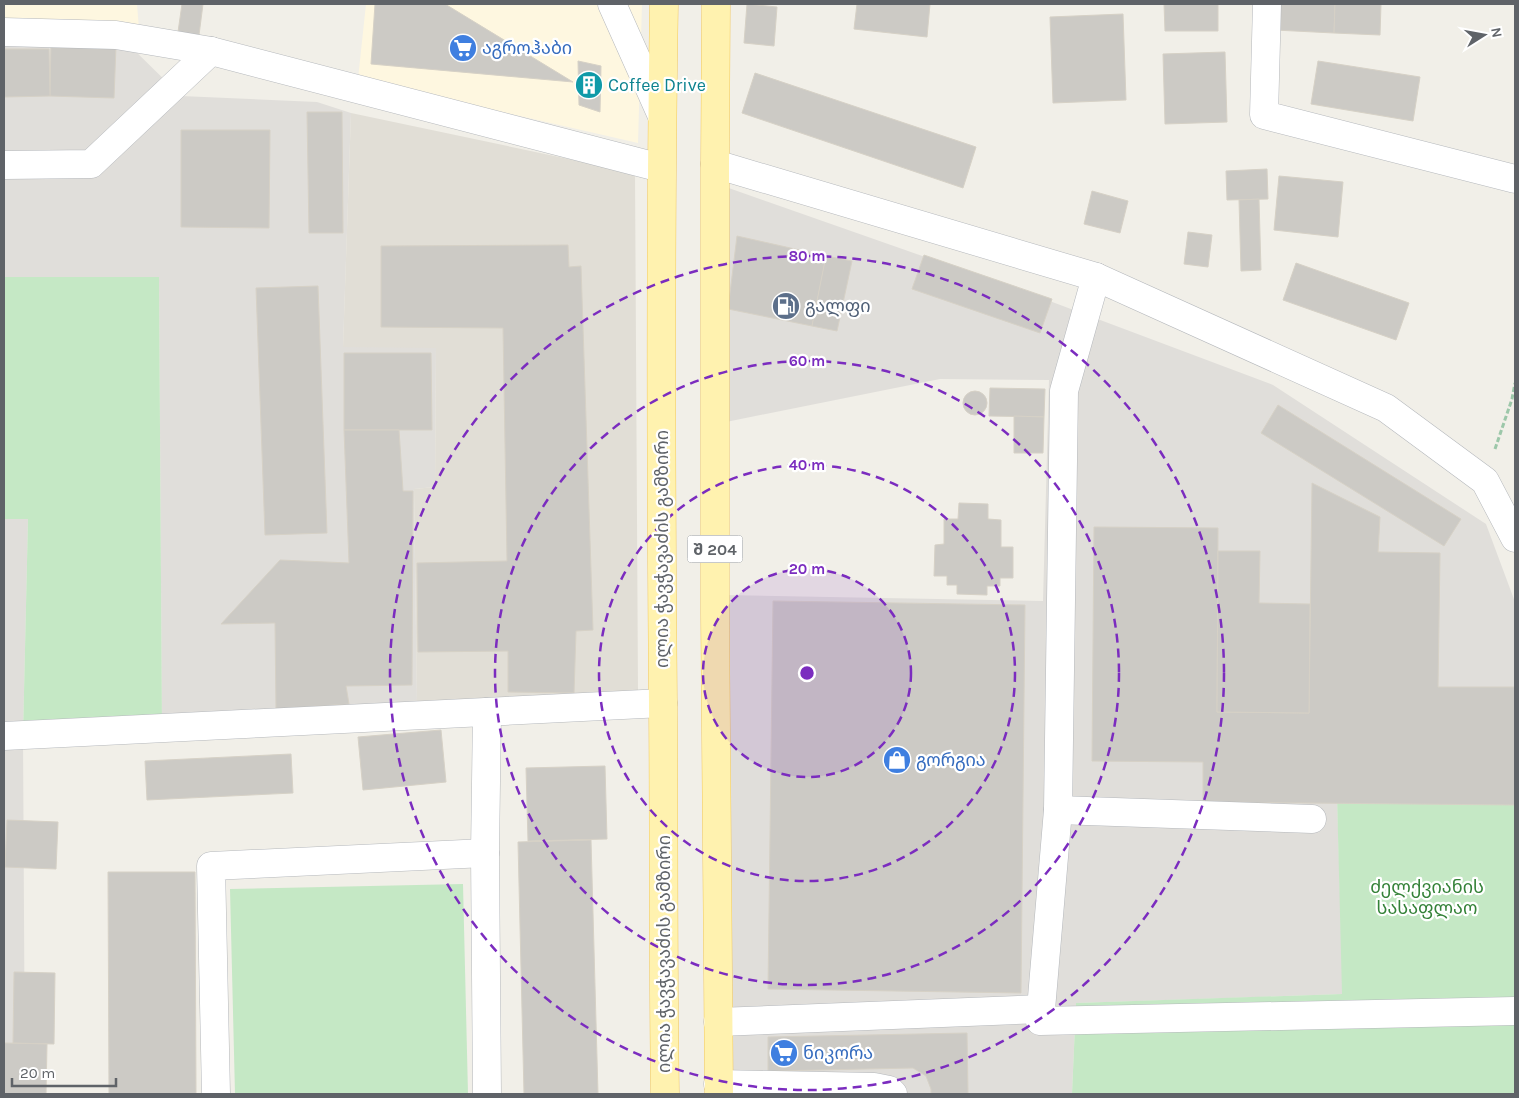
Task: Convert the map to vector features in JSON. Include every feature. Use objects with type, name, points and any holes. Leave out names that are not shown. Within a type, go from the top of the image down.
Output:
[{"type":"main road","name":"ილია ჭავჭავაძის გამზირი","points":[[664,4],[661,168],[663,1000],[665,1094]]},
{"type":"main road","name":"შ 204","points":[[716,4],[715,624],[718,1089]]},
{"type":"street","points":[[612,4],[662,116]]},
{"type":"street","points":[[1267,4],[1264,115],[1515,179]]},
{"type":"street","points":[[4,32],[116,35],[211,51],[661,168]]},
{"type":"street","points":[[4,165],[91,164],[211,51]]},
{"type":"street","points":[[715,164],[1096,277],[1386,408],[1485,480],[1515,538]]},
{"type":"street","points":[[1096,277],[1064,391],[1058,810],[1040,1022],[1515,1011]]},
{"type":"street","points":[[4,736],[663,703]]},
{"type":"street","points":[[486,712],[487,1094]]},
{"type":"street","points":[[1058,810],[1312,819]]},
{"type":"street","points":[[216,1094],[211,866],[485,853]]},
{"type":"street","points":[[718,1022],[1041,1009]]},
{"type":"street","points":[[718,1089],[874,1086],[889,1090],[893,1094]]},
{"type":"path","points":[[1485,480],[1512,399],[1515,383]]},
{"type":"shaded area","points":[[4,4],[137,4],[139,29],[4,22]]},
{"type":"shaded area","points":[[366,4],[642,4],[638,143],[358,79]]},
{"type":"shaded area","points":[[125,41],[181,96],[317,102],[351,113],[343,347],[436,347],[435,487],[414,489],[417,703],[162,729],[159,278],[4,277],[4,42]]},
{"type":"shaded area","points":[[351,113],[635,173],[638,692],[417,703],[414,489],[435,487],[436,348],[343,347]]},
{"type":"shaded area","points":[[723,186],[1039,297],[1273,385],[1486,524],[1515,602],[1515,801],[1337,796],[1343,994],[1076,1003],[1072,1094],[729,1094],[723,595],[1043,601],[1049,380],[940,379],[726,422]]},
{"type":"shaded area","points":[[4,519],[28,519],[23,735],[25,1094],[4,1094]]},
{"type":"green space","points":[[4,277],[159,277],[162,729],[23,735],[28,519],[4,519]]},
{"type":"green space","name":"ძელქვიანის სასაფლაო","points":[[1337,796],[1515,801],[1515,1094],[1072,1094],[1076,1003],[1342,994]]},
{"type":"green space","points":[[463,884],[468,1094],[235,1094],[230,889]]},
{"type":"building","points":[[182,4],[203,4],[199,35],[178,32]]},
{"type":"building","points":[[375,4],[445,4],[573,82],[371,64]]},
{"type":"building","points":[[747,4],[777,7],[774,46],[744,43]]},
{"type":"building","points":[[857,4],[930,4],[927,37],[854,29]]},
{"type":"building","points":[[1164,4],[1218,4],[1218,31],[1165,31]]},
{"type":"building","points":[[1276,4],[1335,4],[1334,33],[1275,30]]},
{"type":"building","points":[[1335,4],[1381,4],[1380,35],[1334,33]]},
{"type":"building","points":[[1123,14],[1126,100],[1053,103],[1050,17]]},
{"type":"building","points":[[51,43],[116,45],[114,98],[50,96]]},
{"type":"building","points":[[4,49],[49,49],[50,96],[4,97]]},
{"type":"building","points":[[1225,52],[1227,122],[1165,124],[1163,54]]},
{"type":"building","name":"Coffee Drive","points":[[578,61],[601,66],[600,112],[579,105]]},
{"type":"building","points":[[1318,61],[1420,77],[1413,121],[1311,104]]},
{"type":"building","points":[[755,73],[976,147],[963,188],[742,113]]},
{"type":"building","points":[[307,112],[342,112],[343,233],[309,233]]},
{"type":"building","points":[[181,130],[270,130],[269,228],[181,227]]},
{"type":"building","points":[[1267,169],[1268,199],[1227,200],[1226,171]]},
{"type":"building","points":[[1279,176],[1343,182],[1338,237],[1274,230]]},
{"type":"building","points":[[1092,191],[1128,201],[1120,233],[1084,224]]},
{"type":"building","points":[[1259,199],[1261,270],[1241,271],[1239,200]]},
{"type":"building","points":[[1188,232],[1212,235],[1208,267],[1184,264]]},
{"type":"building","points":[[737,236],[826,256],[812,326],[728,309]]},
{"type":"building","points":[[568,245],[569,267],[581,266],[593,630],[576,631],[574,693],[508,692],[508,651],[418,652],[417,563],[507,561],[503,328],[381,327],[381,246]]},
{"type":"building","points":[[924,255],[1052,299],[1040,333],[912,289]]},
{"type":"building","points":[[826,256],[852,261],[837,331],[812,326]]},
{"type":"building","points":[[1296,263],[1409,303],[1396,340],[1283,300]]},
{"type":"building","points":[[318,286],[327,533],[265,535],[256,288]]},
{"type":"building","points":[[344,353],[431,353],[432,430],[344,430]]},
{"type":"building","points":[[990,388],[1045,389],[1044,417],[989,416]]},
{"type":"building","points":[[975,391],[984,394],[987,403],[984,412],[975,415],[966,412],[963,403],[966,394]]},
{"type":"building","points":[[1278,405],[1461,519],[1444,546],[1261,433]]},
{"type":"building","points":[[1014,416],[1044,417],[1043,453],[1014,453]]},
{"type":"building","points":[[344,430],[399,430],[403,491],[413,491],[412,685],[346,686],[349,704],[276,709],[275,623],[221,624],[280,560],[349,563]]},
{"type":"building","points":[[1312,483],[1380,517],[1378,552],[1440,553],[1438,687],[1515,687],[1515,805],[1203,802],[1203,762],[1092,761],[1094,527],[1218,528],[1217,712],[1309,713]]},
{"type":"building","points":[[959,503],[988,504],[988,519],[1001,520],[1001,547],[1013,547],[1013,578],[1000,578],[1000,586],[987,586],[987,595],[957,594],[957,585],[947,585],[947,576],[934,576],[935,545],[944,544],[944,519],[958,519]]},
{"type":"building","points":[[1218,551],[1260,551],[1259,603],[1310,604],[1309,713],[1217,712]]},
{"type":"building","name":"გორგია","points":[[773,601],[1025,605],[1021,993],[768,989]]},
{"type":"building","points":[[441,730],[446,782],[363,790],[358,737]]},
{"type":"building","points":[[291,754],[293,793],[147,800],[145,761]]},
{"type":"building","points":[[605,766],[607,839],[528,841],[526,768]]},
{"type":"building","points":[[7,820],[58,822],[56,869],[5,867]]},
{"type":"building","points":[[591,840],[598,1094],[524,1094],[518,842]]},
{"type":"building","points":[[108,872],[195,872],[196,1094],[109,1094]]},
{"type":"building","points":[[14,972],[55,973],[54,1044],[13,1043]]},
{"type":"building","points":[[967,1033],[968,1094],[931,1094],[926,1076],[913,1068],[768,1071],[768,1037]]},
{"type":"building","points":[[4,1043],[47,1044],[46,1094],[4,1094]]},
{"type":"place","name":"აგროჰაბი","points":[[463,48]]},
{"type":"place","name":"Coffee Drive","points":[[589,85]]},
{"type":"place","name":"გალფი","points":[[786,306]]},
{"type":"place","name":"გორგია","points":[[897,760]]},
{"type":"place","name":"ნიკორა","points":[[784,1053]]}]
